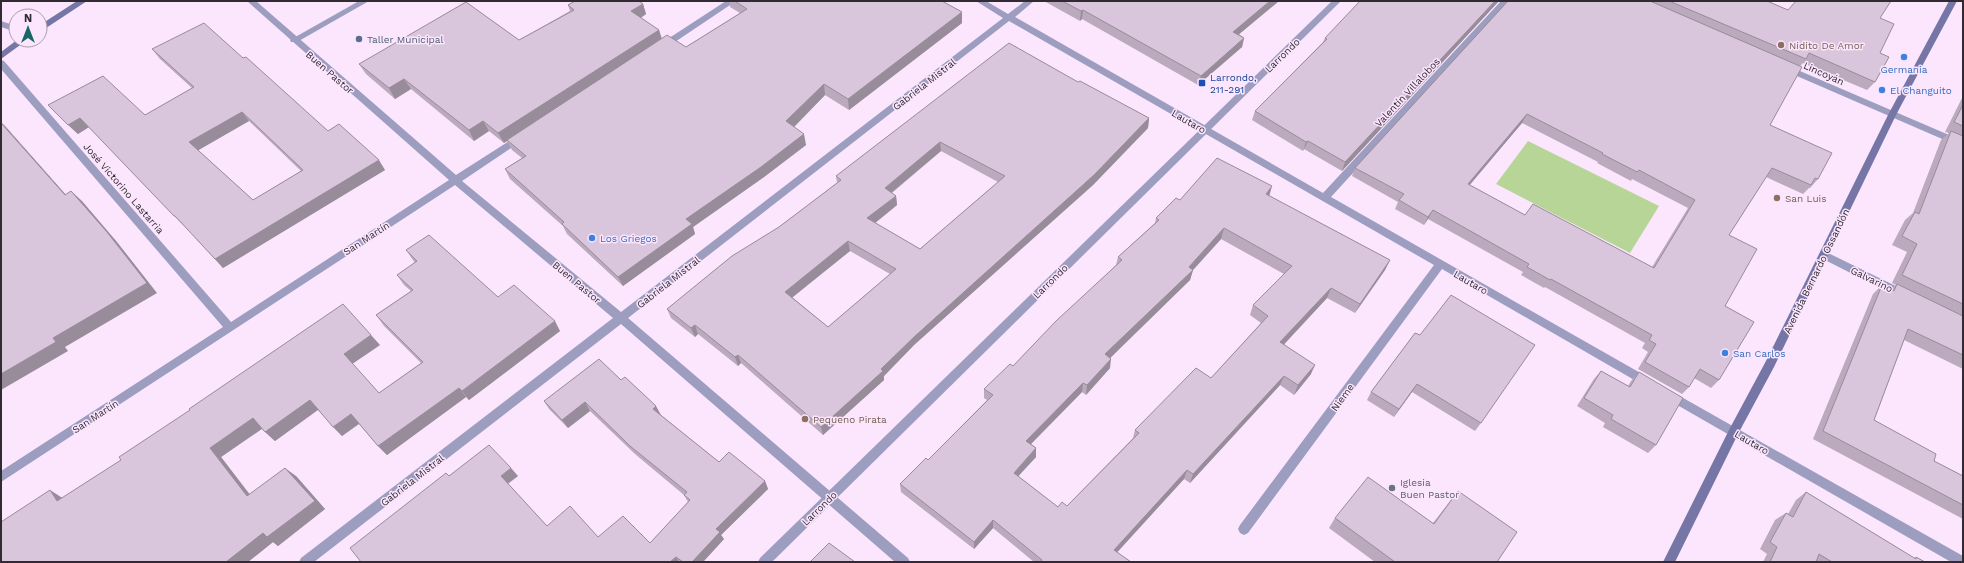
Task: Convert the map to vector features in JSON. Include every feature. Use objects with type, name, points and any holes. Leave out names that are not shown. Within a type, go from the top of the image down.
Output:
[{"type":"main road","points":[[48,24],[82,1]]},
{"type":"main road","name":"Avenida Bernardo Ossandón","points":[[1669,562],[1770,364],[1892,115],[1952,1]]},
{"type":"main road","points":[[1,56],[12,48]]},
{"type":"street","name":"Buen Pastor","points":[[251,1],[455,180],[621,318],[829,499],[904,562]]},
{"type":"street","points":[[294,40],[365,1]]},
{"type":"street","points":[[658,49],[732,1]]},
{"type":"street","name":"Lautaro","points":[[980,1],[1962,562]]},
{"type":"street","name":"Gabriela Mistral","points":[[305,562],[1030,1]]},
{"type":"street","name":"Larrondo","points":[[764,562],[928,400],[1338,1]]},
{"type":"street","name":"Valentín Villalobos","points":[[1324,198],[1506,1]]},
{"type":"street","name":"José Victorino Lastarria","points":[[1,63],[230,328]]},
{"type":"street","name":"Lincoyán","points":[[1775,63],[1963,145]]},
{"type":"street","name":"San Martín","points":[[1,477],[530,131]]},
{"type":"street","name":"Galvarino","points":[[1824,255],[1916,302]]},
{"type":"street","name":"Nieme","points":[[1244,529],[1440,264]]},
{"type":"green space","points":[[1528,141],[1659,206],[1630,253],[1496,184]]},
{"type":"building","points":[[575,1],[639,1],[643,4],[631,11],[659,30],[498,133],[483,121],[469,130],[404,79],[389,88],[359,64],[466,2],[519,40],[574,10],[568,5]]},
{"type":"building","points":[[735,1],[942,1],[962,12],[848,99],[824,84],[786,121],[804,134],[761,167],[686,219],[692,224],[618,277],[562,224],[564,222],[505,169],[526,156],[507,140],[667,35],[686,47],[747,9]]},
{"type":"building","points":[[1062,1],[1270,1],[1233,32],[1244,38],[1201,76],[1083,10],[1081,11]]},
{"type":"building","points":[[1360,1],[1495,1],[1345,162],[1308,141],[1306,142],[1255,111],[1327,39],[1325,38]]},
{"type":"building","points":[[1508,1],[1650,1],[1802,67],[1770,125],[1832,153],[1818,179],[1815,178],[1811,185],[1772,168],[1729,235],[1757,249],[1725,306],[1754,322],[1719,380],[1700,369],[1689,387],[1645,362],[1656,344],[1649,340],[1652,335],[1527,267],[1529,264],[1433,210],[1428,217],[1399,200],[1404,194],[1355,168]],"holes":[[[1527,114],[1603,153],[1602,154],[1637,172],[1639,170],[1695,200],[1654,268],[1533,204],[1525,215],[1468,184]]]},
{"type":"building","points":[[1669,1],[1767,1],[1788,10],[1796,1],[1891,1],[1880,18],[1894,24],[1880,53],[1889,57],[1875,82],[1809,53],[1806,59]]},
{"type":"building","points":[[204,23],[243,58],[246,57],[328,131],[339,124],[379,160],[215,259],[80,118],[68,125],[48,105],[103,76],[145,115],[194,87],[152,49]],"holes":[[[242,112],[303,170],[253,200],[189,142]]]},
{"type":"building","points":[[1009,43],[1078,82],[1080,81],[1149,118],[1094,175],[914,337],[881,369],[883,371],[821,427],[738,355],[735,357],[695,325],[691,328],[667,309],[732,256],[779,227],[841,180],[836,176]],"holes":[[[940,142],[1005,176],[920,249],[867,218],[896,196],[885,188]],[[848,241],[896,269],[828,327],[785,292]]]},
{"type":"building","points":[[1963,105],[1963,126],[1954,122]]},
{"type":"building","points":[[1,123],[65,195],[71,191],[107,232],[147,283],[53,338],[56,342],[1,374]]},
{"type":"building","points":[[1951,131],[1963,136],[1963,304],[1902,275],[1917,244],[1902,236],[1915,212],[1919,214]]},
{"type":"building","points":[[1217,158],[1272,186],[1266,194],[1390,260],[1360,304],[1331,288],[1280,342],[1315,365],[1298,385],[1284,376],[1193,474],[1187,470],[1114,550],[1131,562],[1040,562],[1042,560],[993,520],[974,542],[900,484],[926,458],[928,460],[993,395],[984,389],[1010,364],[1013,366],[1056,321],[1122,260],[1118,257],[1159,220],[1156,218],[1176,198],[1180,200]],"holes":[[[1224,228],[1292,266],[1253,305],[1268,316],[1211,378],[1196,368],[1135,430],[1139,433],[1067,506],[1062,502],[1058,507],[1014,473],[1036,448],[1026,441],[1083,383],[1087,385],[1111,359],[1105,354],[1193,270],[1189,267]]]},
{"type":"building","points":[[429,235],[498,297],[514,285],[555,321],[462,391],[459,388],[378,446],[351,414],[333,427],[310,400],[265,432],[253,418],[210,448],[247,496],[285,468],[315,501],[267,537],[263,533],[226,562],[1,562],[1,522],[50,490],[57,501],[121,460],[119,457],[190,410],[189,409],[343,304],[371,335],[344,354],[379,393],[423,362],[376,315],[413,290],[397,275],[417,261],[406,250]]},
{"type":"building","points":[[1897,284],[1963,316],[1963,355],[1908,329],[1874,420],[1936,454],[1934,461],[1963,476],[1963,505],[1823,431],[1882,285],[1894,291]]},
{"type":"building","points":[[1451,295],[1535,345],[1481,423],[1417,384],[1399,409],[1371,392],[1415,333],[1420,335]]},
{"type":"building","points":[[599,359],[621,380],[625,377],[656,406],[653,409],[719,462],[729,452],[765,481],[716,529],[720,532],[692,562],[683,562],[676,557],[670,562],[361,562],[350,548],[446,473],[449,476],[489,445],[511,468],[501,476],[547,526],[570,506],[598,537],[623,516],[650,543],[690,500],[684,495],[687,492],[630,446],[585,402],[562,420],[544,401]]},
{"type":"building","points":[[1601,371],[1630,387],[1639,372],[1683,398],[1656,445],[1611,419],[1613,415],[1584,398]]},
{"type":"building","points":[[1368,477],[1434,524],[1458,491],[1517,532],[1497,562],[1395,562],[1335,518]]},
{"type":"building","points":[[1806,492],[1916,559],[1916,557],[1925,562],[1832,562],[1819,554],[1816,562],[1770,562],[1777,547],[1770,542],[1786,513],[1793,517]]},
{"type":"building","points":[[829,543],[855,562],[810,562]]},
{"type":"place","name":"Taller Municipal","points":[[359,39]]},
{"type":"place","name":"Nidito De Amor","points":[[1781,45]]},
{"type":"place","name":"Germania","points":[[1904,57]]},
{"type":"place","name":"Larrondo, 211-291","points":[[1202,83]]},
{"type":"place","name":"El Changuito","points":[[1882,90]]},
{"type":"place","name":"San Luis","points":[[1777,198]]},
{"type":"place","name":"Los Griegos","points":[[592,238]]},
{"type":"place","name":"San Carlos","points":[[1725,353]]},
{"type":"place","name":"Pequeno Pirata","points":[[805,419]]},
{"type":"place","name":"Iglesia Buen Pastor","points":[[1392,488]]}]
